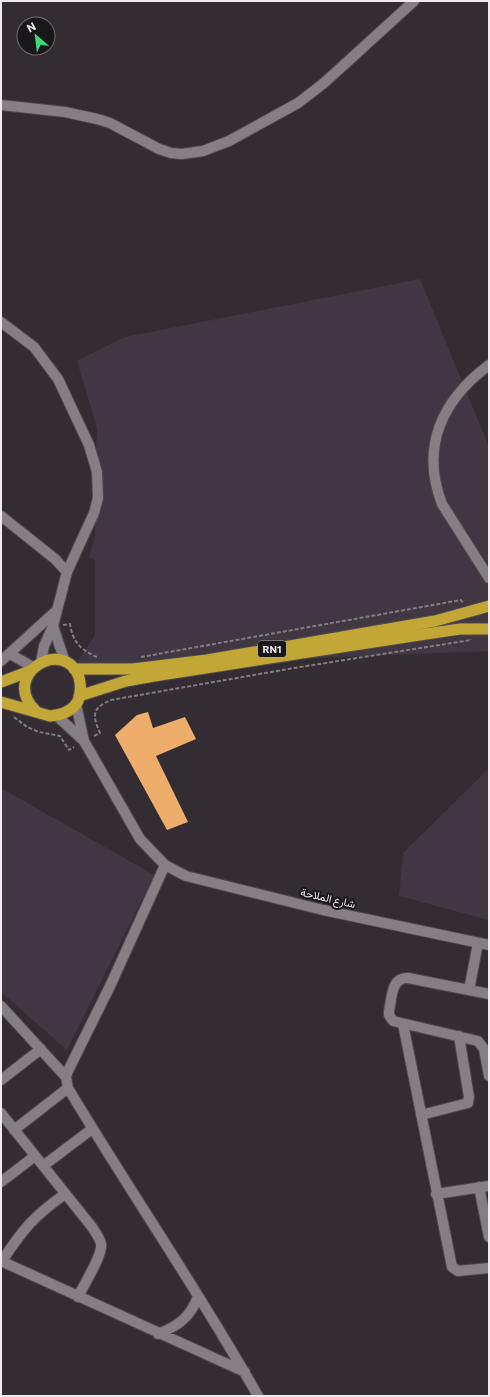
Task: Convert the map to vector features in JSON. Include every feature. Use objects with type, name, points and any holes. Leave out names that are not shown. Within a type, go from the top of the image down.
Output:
[{"type":"highway","name":"RN1","points":[[1,682],[34,666],[53,659],[69,665],[133,669],[208,660],[434,621],[468,613],[489,606]]},
{"type":"highway","name":"RN1","points":[[57,716],[71,709],[78,700],[132,680],[426,634],[471,628],[489,629]]},
{"type":"highway","points":[[69,665],[80,682],[78,700]]},
{"type":"highway","points":[[34,666],[24,682],[25,695],[35,710],[42,714],[57,716]]},
{"type":"highway","points":[[1,702],[35,710]]},
{"type":"street","points":[[1,105],[65,112],[97,119],[110,123],[159,149],[171,153],[182,154],[203,151],[229,141],[298,103],[324,83],[414,1]]},
{"type":"street","points":[[1,322],[34,347],[50,366],[73,409],[94,458],[97,472],[98,498],[94,513],[67,572],[52,626],[34,666],[10,654]]},
{"type":"street","points":[[489,365],[469,382],[450,404],[437,432],[433,460],[437,490],[442,504],[489,576]]},
{"type":"street","points":[[1,516],[55,560],[67,572]]},
{"type":"street","points":[[1,661],[55,612]]},
{"type":"street","points":[[52,626],[69,665]]},
{"type":"street","points":[[78,700],[84,741]]},
{"type":"street","points":[[57,716],[84,741]]},
{"type":"street","name":"شارع الملاحة","points":[[84,741],[140,839],[165,865],[186,876],[327,910],[489,945]]},
{"type":"street","points":[[66,1078],[165,865]]},
{"type":"street","points":[[469,990],[478,943]]},
{"type":"street","points":[[489,994],[408,978],[400,978],[395,982],[389,1015],[393,1021],[403,1024],[475,1040],[483,1046],[489,1076]]},
{"type":"street","points":[[3,1012],[41,1050],[66,1078],[68,1088],[92,1128],[198,1296],[245,1372],[258,1396]]},
{"type":"street","points":[[403,1024],[436,1194],[452,1267],[458,1271],[489,1268]]},
{"type":"street","points":[[421,1115],[468,1103],[469,1097],[459,1036]]},
{"type":"street","points":[[1,1080],[41,1050]]},
{"type":"street","points":[[14,1130],[68,1088]]},
{"type":"street","points":[[1,1113],[92,1227],[101,1244],[100,1253],[78,1297]]},
{"type":"street","points":[[43,1166],[92,1128]]},
{"type":"street","points":[[1,1182],[35,1156]]},
{"type":"street","points":[[436,1194],[484,1187],[489,1237]]},
{"type":"street","points":[[65,1194],[40,1212],[26,1225],[1,1261],[158,1334],[245,1372]]},
{"type":"street","points":[[158,1334],[170,1330],[185,1319],[195,1307],[198,1296]]},
{"type":"path","points":[[137,657],[462,600],[468,613]]},
{"type":"path","points":[[52,626],[70,624],[72,638],[81,648],[102,660]]},
{"type":"path","points":[[94,736],[100,733],[94,720],[97,708],[100,704],[111,700],[294,668],[471,640],[471,628]]},
{"type":"path","points":[[12,716],[27,727],[39,732],[60,736],[69,750],[74,747]]},
{"type":"shaded area","points":[[420,279],[489,447],[489,651],[73,668],[95,635],[95,560],[89,557],[95,537],[97,428],[77,361],[125,337]]},
{"type":"shaded area","points":[[489,768],[489,920],[399,896],[403,853]]},
{"type":"shaded area","points":[[1,788],[154,875],[67,1050],[1,992]]},
{"type":"building","points":[[148,712],[153,728],[185,717],[196,739],[156,756],[188,822],[167,830],[115,735],[137,715]]}]
